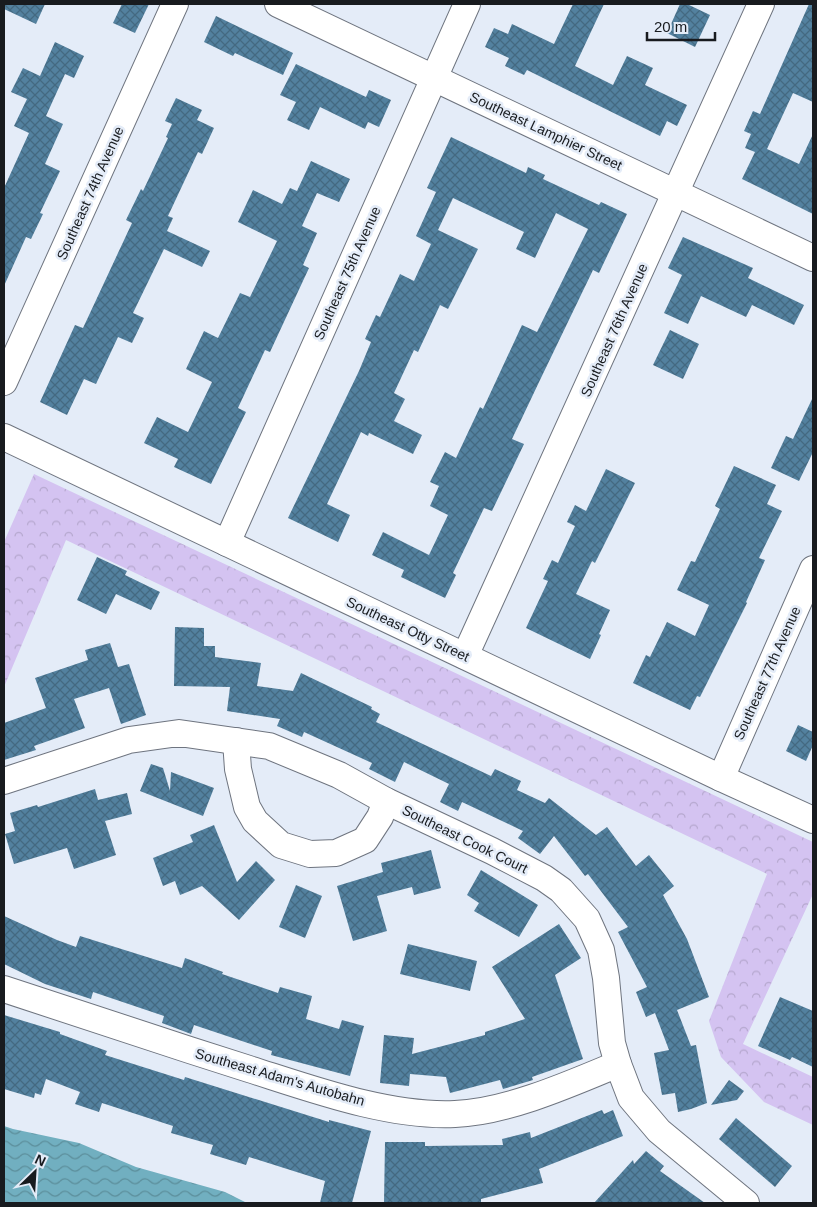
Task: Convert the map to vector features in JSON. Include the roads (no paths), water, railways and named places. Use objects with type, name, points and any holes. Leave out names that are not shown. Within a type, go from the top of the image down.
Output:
[{"type":"street","name":"Southeast 74th Avenue","points":[[4,382],[175,4]]},
{"type":"street","name":"Southeast Lamphier Street","points":[[278,4],[813,258]]},
{"type":"street","name":"Southeast 75th Avenue","points":[[227,543],[467,4]]},
{"type":"street","name":"Southeast 76th Avenue","points":[[465,656],[761,4]]},
{"type":"street","name":"Southeast Otty Street","points":[[4,437],[813,820]]},
{"type":"street","name":"Southeast 77th Avenue","points":[[721,778],[813,568]]},
{"type":"street","name":"Southeast Cook Court","points":[[4,781],[129,740],[180,733],[269,746],[339,775],[386,801],[544,878],[561,890],[587,918],[600,950],[606,978],[612,1043],[631,1098],[660,1130],[746,1203]]},
{"type":"street","points":[[236,741],[238,769],[247,807],[256,821],[281,845],[310,854],[336,853],[365,840],[380,817],[386,801]]},
{"type":"street","name":"Southeast Adam's Autobahn","points":[[4,988],[126,1030],[339,1098],[409,1112],[455,1114],[492,1109],[556,1089],[618,1064]]},
{"type":"water","points":[[4,1126],[79,1143],[136,1167],[225,1192],[247,1203],[4,1203]]}]
